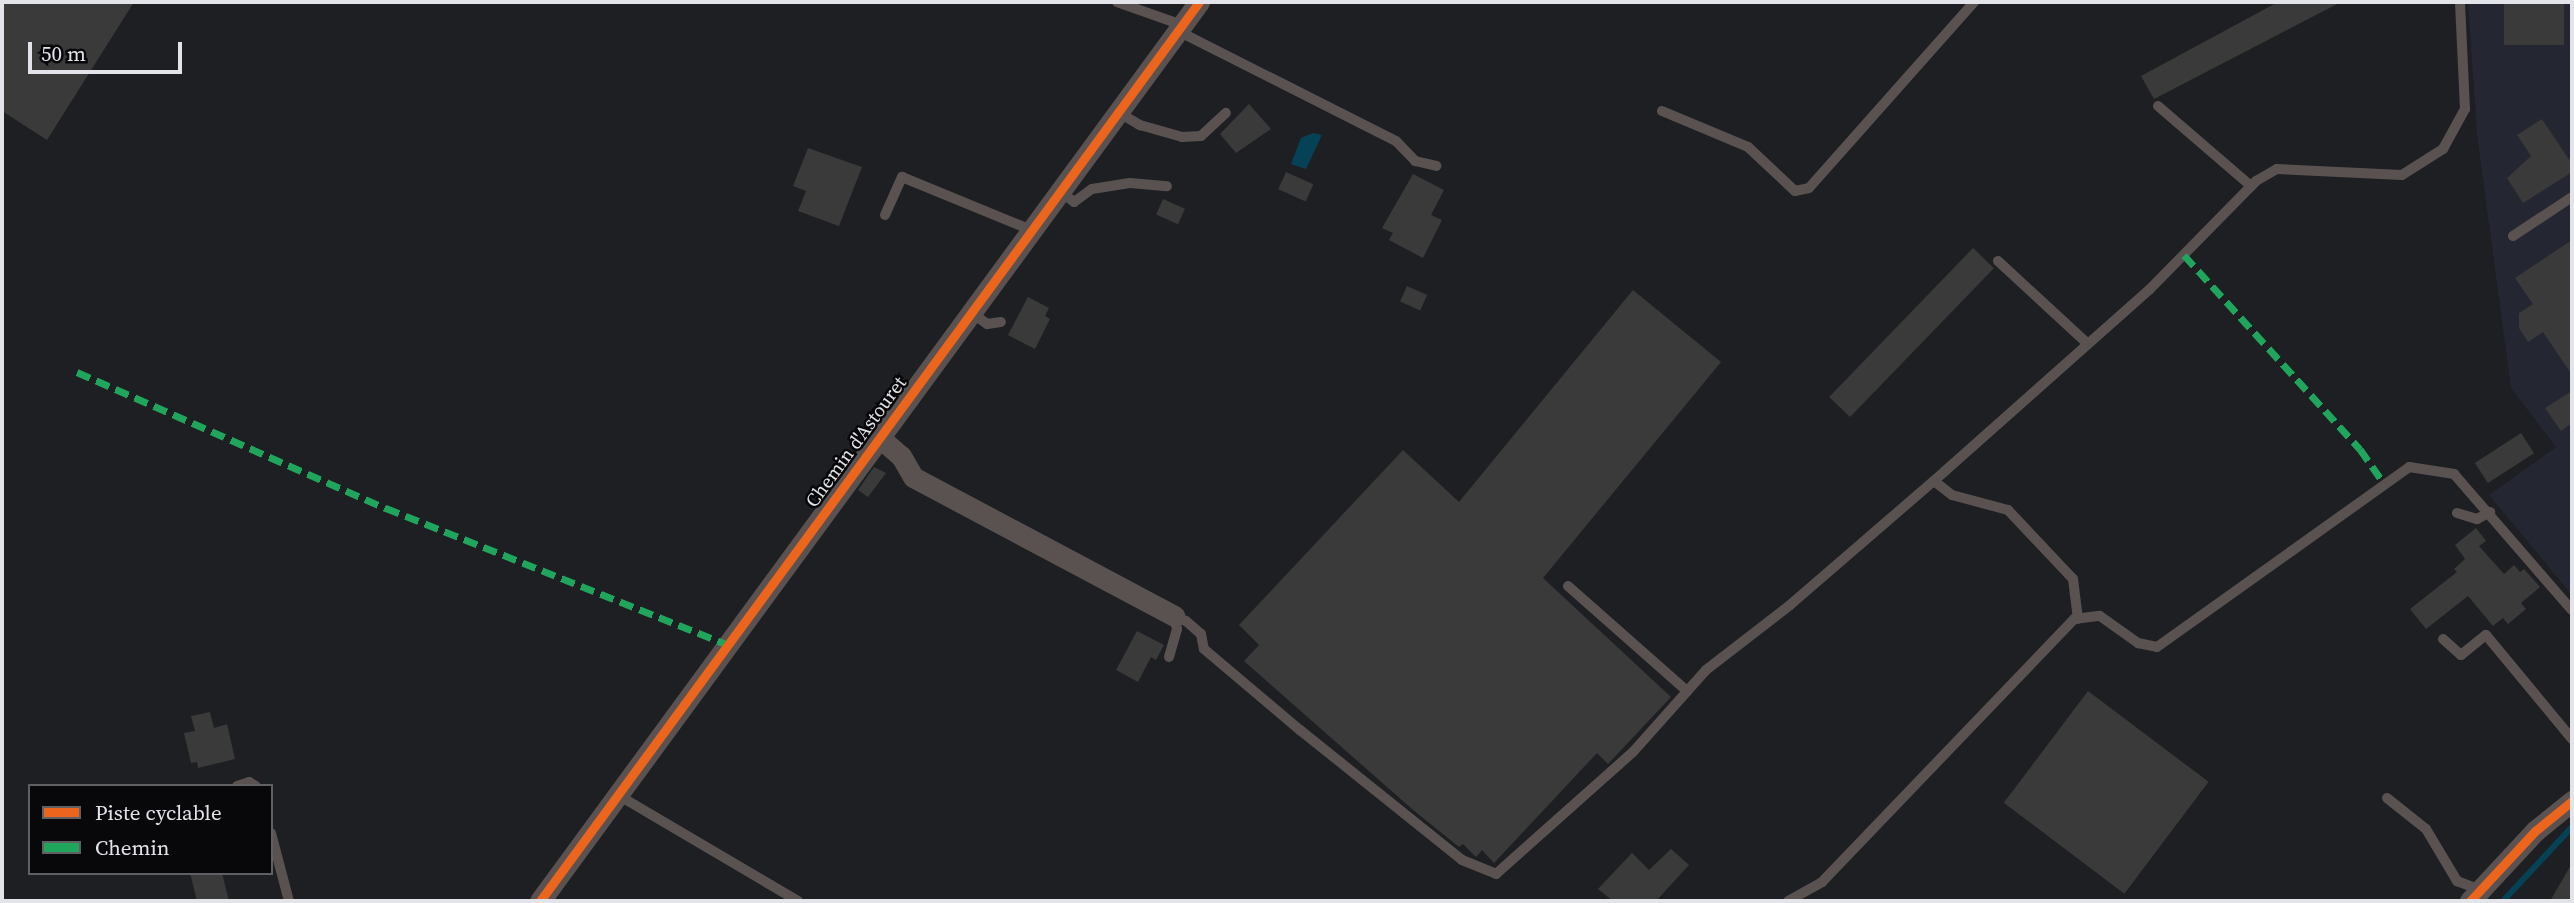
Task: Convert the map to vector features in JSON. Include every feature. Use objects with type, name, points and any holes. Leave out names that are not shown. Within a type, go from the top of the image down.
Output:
[{"type":"street","name":"Chemin d'Astouret","points":[[540,901],[1199,2]]},
{"type":"street","points":[[880,438],[901,456],[913,477],[1174,616]]},
{"type":"street","points":[[2475,896],[2535,831],[2572,801]]},
{"type":"lane","points":[[1117,2],[1180,27],[1395,141],[1415,161],[1436,166]]},
{"type":"lane","points":[[1662,111],[1748,147],[1795,191],[1809,188],[1974,2]]},
{"type":"lane","points":[[1174,616],[1186,621],[1200,634],[1204,649],[1462,860],[1496,874],[1633,752],[1706,670],[1790,605],[1934,481],[2149,290],[2251,186],[2277,169],[2402,175],[2444,149],[2465,108],[2460,2]]},
{"type":"lane","points":[[2158,106],[2251,186]]},
{"type":"lane","points":[[1118,112],[1140,125],[1182,137],[1201,136],[1226,113]]},
{"type":"lane","points":[[885,215],[902,177],[1031,230]]},
{"type":"lane","points":[[1060,191],[1074,202],[1105,187],[1130,183],[1167,186]]},
{"type":"lane","points":[[2513,236],[2572,197]]},
{"type":"lane","points":[[1998,261],[2088,344]]},
{"type":"lane","points":[[972,313],[987,324],[1001,322]]},
{"type":"lane","points":[[1788,901],[1822,882],[2078,619],[2100,616],[2138,643],[2157,647],[2409,467],[2454,474],[2490,512],[2572,610]]},
{"type":"lane","points":[[1934,481],[1952,495],[2008,510],[2073,579],[2078,619]]},
{"type":"lane","points":[[2457,513],[2477,519],[2490,512]]},
{"type":"lane","points":[[1569,586],[1687,691]]},
{"type":"lane","points":[[1168,657],[1177,629],[1174,616]]},
{"type":"lane","points":[[2443,639],[2461,655],[2486,635],[2572,739]]},
{"type":"lane","points":[[618,795],[798,901]]},
{"type":"lane","points":[[2387,798],[2426,829],[2457,881],[2475,896]]},
{"type":"lane","points":[[273,841],[289,901]]},
{"type":"shaded area","points":[[2468,2],[2572,2],[2572,595],[2489,495],[2556,447],[2511,388],[2477,134]]},
{"type":"water","points":[[1313,133],[1322,135],[1306,169],[1291,164],[1301,138]]},
{"type":"building","points":[[2,2],[134,2],[47,140],[2,111]]},
{"type":"building","points":[[2278,2],[2341,2],[2154,99],[2141,76]]},
{"type":"building","points":[[2504,2],[2564,2],[2564,45],[2504,45]]},
{"type":"building","points":[[1249,104],[1271,129],[1236,153],[1220,134]]},
{"type":"building","points":[[2542,119],[2572,164],[2572,172],[2523,203],[2507,178],[2531,156],[2517,135]]},
{"type":"building","points":[[808,148],[862,167],[839,226],[798,211],[806,191],[793,186]]},
{"type":"building","points":[[1286,172],[1313,184],[1306,202],[1278,189]]},
{"type":"building","points":[[1413,174],[1444,190],[1431,215],[1442,220],[1423,258],[1389,240],[1393,233],[1382,228]]},
{"type":"building","points":[[1163,199],[1185,209],[1178,224],[1156,215]]},
{"type":"building","points":[[2572,240],[2572,375],[2543,332],[2528,342],[2519,328],[2519,313],[2533,304],[2515,278]]},
{"type":"building","points":[[1973,248],[1994,268],[1850,417],[1829,397]]},
{"type":"building","points":[[1407,286],[1427,295],[1420,310],[1400,302]]},
{"type":"building","points":[[1633,290],[1721,362],[1543,578],[1671,697],[1608,764],[1597,753],[1494,863],[1482,850],[1476,857],[1463,844],[1459,847],[1244,661],[1259,645],[1239,625],[1403,450],[1459,502]]},
{"type":"building","points":[[1028,297],[1049,308],[1045,316],[1050,319],[1035,349],[1008,335]]},
{"type":"building","points":[[2572,391],[2572,423],[2561,431],[2545,408]]},
{"type":"building","points":[[2521,433],[2534,453],[2488,483],[2475,463]]},
{"type":"building","points":[[874,467],[886,473],[868,497],[858,490]]},
{"type":"building","points":[[2476,528],[2486,541],[2479,546],[2504,574],[2514,565],[2520,572],[2524,569],[2540,587],[2521,603],[2526,609],[2508,624],[2503,618],[2493,626],[2468,596],[2426,629],[2410,609],[2457,572],[2454,569],[2465,559],[2455,545]]},
{"type":"building","points":[[1137,631],[1164,645],[1156,660],[1151,657],[1138,682],[1116,670]]},
{"type":"building","points":[[2088,691],[2209,782],[2124,894],[2004,803]]},
{"type":"building","points":[[210,712],[214,728],[227,724],[235,759],[198,768],[197,762],[191,763],[184,733],[195,731],[191,716]]},
{"type":"building","points":[[1671,849],[1689,865],[1656,901],[1613,901],[1598,889],[1632,853],[1649,870]]},
{"type":"building","points":[[2572,863],[2572,901],[2550,901]]},
{"type":"building","points":[[190,875],[222,875],[229,901],[197,901]]},
{"type":"waterway","points":[[2503,901],[2572,827]]},
{"type":"marked path","points":[[2184,255],[2360,449],[2383,482]]},
{"type":"marked path","points":[[77,372],[386,508],[729,645]]},
{"type":"cycle path","points":[[540,901],[1199,2]]},
{"type":"cycle path","points":[[2470,901],[2535,831],[2572,801]]}]
